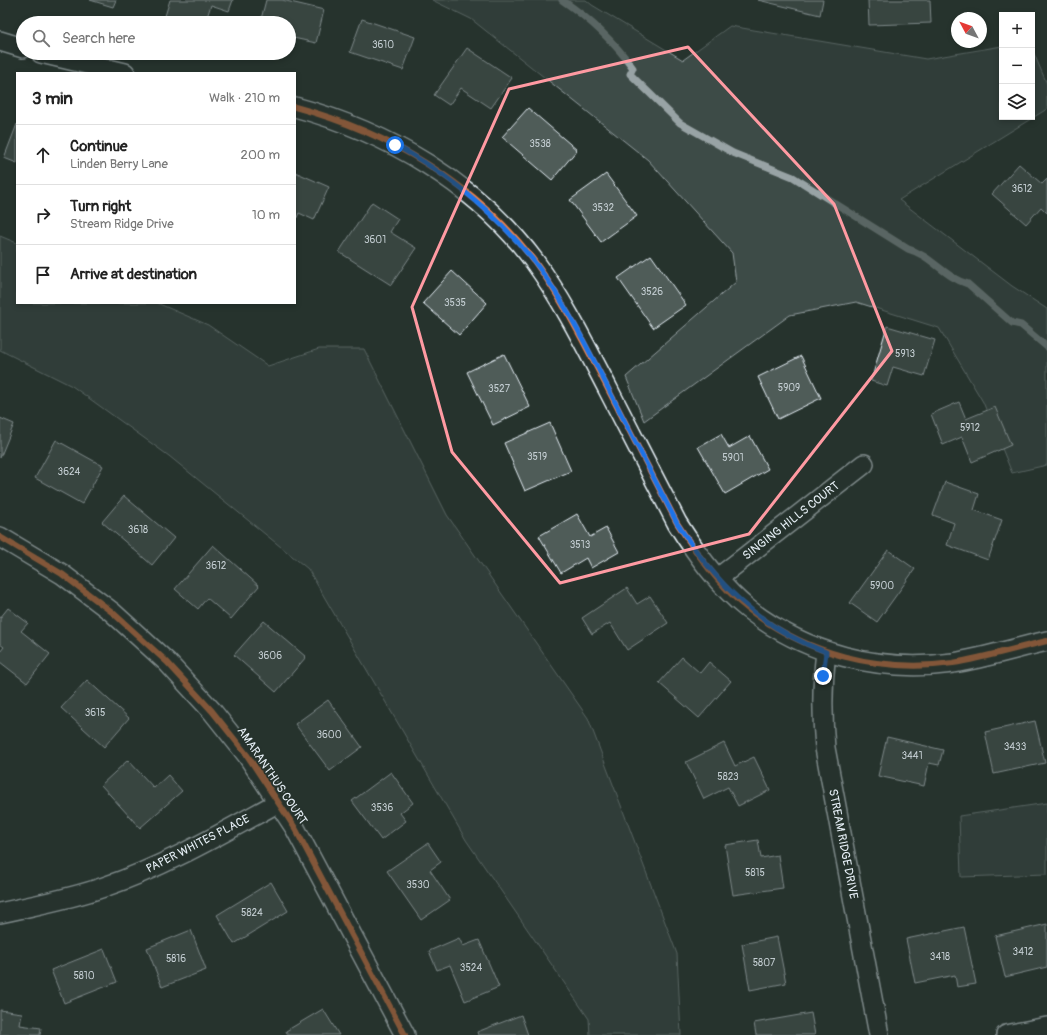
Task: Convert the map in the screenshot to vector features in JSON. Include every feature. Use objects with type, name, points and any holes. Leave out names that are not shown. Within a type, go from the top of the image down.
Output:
[{"type":"street","points":[[0,41],[16,46]]},
{"type":"street","points":[[70,60],[121,72]]},
{"type":"street","points":[[296,107],[347,123],[395,145],[418,158],[440,172],[481,204],[518,242],[561,301],[677,523],[691,544],[718,578],[747,608],[777,629],[826,652],[879,664],[922,666],[954,662],[1047,641]]},
{"type":"street","name":"SINGING HILLS COURT","points":[[718,578],[864,464]]},
{"type":"street","name":"AMARANTHUS COURT","points":[[0,537],[62,574],[112,612],[167,662],[212,711],[238,744],[279,802],[295,828],[405,1035]]},
{"type":"street","name":"STREAM RIDGE DRIVE","points":[[826,652],[823,679],[822,723],[825,748],[879,1035]]},
{"type":"street","name":"PAPER WHITES PLACE","points":[[0,913],[79,895],[149,870],[178,857],[279,802]]},
{"type":"street","points":[[1006,1035],[1047,1027]]},
{"type":"highlighted area","points":[[688,47],[834,204],[892,351],[749,534],[560,583],[452,452],[412,307],[509,89]]},
{"type":"shaded area","points":[[432,0],[586,0],[683,60],[730,26],[926,59],[999,47],[999,120],[1029,120],[899,200],[1012,286],[1047,309],[1047,465],[1012,473],[983,402],[939,328],[856,302],[790,315],[644,421],[626,377],[736,282],[732,253],[648,160],[471,19]]},
{"type":"shaded area","points":[[1035,56],[1047,84],[1047,109],[1035,116]]},
{"type":"shaded area","points":[[0,236],[16,243],[16,304],[159,304],[208,325],[268,366],[319,349],[364,349],[447,515],[588,718],[677,954],[681,1035],[590,1035],[589,1019],[466,840],[308,569],[169,456],[72,386],[0,350]]},
{"type":"shaded area","points":[[1047,803],[1047,874],[961,877],[959,816]]},
{"type":"building","points":[[90,0],[116,0],[113,7]]},
{"type":"building","points":[[170,0],[233,0],[229,11],[211,5],[207,16],[165,16]]},
{"type":"building","points":[[266,0],[282,0],[324,10],[316,43],[296,39],[296,16],[262,16]]},
{"type":"building","points":[[758,0],[823,0],[820,15]]},
{"type":"building","points":[[868,0],[930,0],[931,23],[869,25]]},
{"type":"building","points":[[362,19],[415,37],[403,70],[350,52]]},
{"type":"building","points":[[467,48],[512,78],[491,108],[461,88],[449,105],[434,95]]},
{"type":"building","points":[[528,108],[577,150],[552,180],[502,137]]},
{"type":"building","points":[[16,127],[16,163],[4,158]]},
{"type":"building","points":[[1019,164],[1042,184],[1047,179],[1047,213],[1041,207],[1026,224],[992,194]]},
{"type":"building","points":[[296,172],[329,187],[314,220],[299,213],[296,220]]},
{"type":"building","points":[[606,174],[637,216],[601,242],[570,200]]},
{"type":"building","points":[[372,202],[398,219],[390,232],[416,248],[391,285],[339,252]]},
{"type":"building","points":[[651,255],[686,305],[653,328],[618,278]]},
{"type":"building","points":[[452,271],[487,303],[459,335],[423,303]]},
{"type":"building","points":[[887,326],[935,340],[924,376],[893,367],[887,386],[871,381]]},
{"type":"building","points":[[504,354],[530,407],[493,425],[467,372]]},
{"type":"building","points":[[801,356],[821,398],[778,419],[758,377]]},
{"type":"building","points":[[959,402],[966,419],[995,407],[1011,445],[972,462],[962,437],[943,445],[931,414]]},
{"type":"building","points":[[0,418],[14,424],[0,458]]},
{"type":"building","points":[[550,423],[571,471],[525,491],[504,443]]},
{"type":"building","points":[[721,434],[729,448],[750,436],[768,469],[725,494],[698,447]]},
{"type":"building","points":[[56,440],[103,466],[82,504],[35,478]]},
{"type":"building","points":[[945,482],[979,494],[974,510],[1002,520],[988,560],[947,545],[954,523],[933,515]]},
{"type":"building","points":[[124,496],[174,538],[152,565],[102,522]]},
{"type":"building","points":[[577,514],[590,537],[606,528],[619,552],[591,568],[586,558],[561,573],[539,536]]},
{"type":"building","points":[[213,545],[259,586],[231,619],[207,598],[198,609],[175,589]]},
{"type":"building","points":[[888,550],[915,569],[877,622],[850,603]]},
{"type":"building","points":[[627,588],[637,604],[650,596],[668,623],[627,650],[610,623],[592,634],[582,618]]},
{"type":"building","points":[[8,608],[28,623],[21,631],[50,654],[27,683],[0,662],[0,652],[4,647],[0,644],[0,618]]},
{"type":"building","points":[[264,621],[306,657],[276,692],[234,655]]},
{"type":"building","points":[[682,657],[700,673],[709,662],[731,681],[699,718],[659,683]]},
{"type":"building","points":[[87,680],[129,718],[104,747],[61,708]]},
{"type":"building","points":[[328,700],[362,747],[330,771],[295,724]]},
{"type":"building","points":[[1035,721],[1045,763],[994,774],[985,732]]},
{"type":"building","points":[[887,737],[943,750],[939,765],[929,763],[924,786],[878,776]]},
{"type":"building","points":[[724,743],[735,766],[754,757],[770,790],[738,806],[728,787],[704,799],[686,762]]},
{"type":"building","points":[[128,760],[154,788],[168,775],[182,791],[140,828],[101,785]]},
{"type":"building","points":[[391,772],[413,803],[400,813],[406,821],[381,840],[352,801]]},
{"type":"building","points":[[758,840],[761,858],[778,855],[783,888],[733,895],[725,845]]},
{"type":"building","points":[[428,843],[441,862],[430,870],[450,900],[421,920],[387,871]]},
{"type":"building","points":[[271,882],[288,911],[234,944],[217,915]]},
{"type":"building","points":[[1047,924],[1047,967],[1005,977],[995,936]]},
{"type":"building","points":[[964,927],[976,984],[957,987],[955,975],[915,983],[906,939]]},
{"type":"building","points":[[191,930],[206,970],[162,987],[147,948]]},
{"type":"building","points":[[777,937],[786,983],[750,990],[742,944]]},
{"type":"building","points":[[459,938],[463,946],[479,940],[499,987],[465,1001],[450,965],[437,970],[429,951]]},
{"type":"building","points":[[104,949],[117,982],[64,1003],[51,970]]},
{"type":"building","points":[[323,1009],[339,1035],[288,1035],[286,1031]]},
{"type":"building","points":[[0,1010],[22,1013],[20,1025],[41,1028],[40,1035],[0,1035]]},
{"type":"building","points":[[811,1013],[815,1035],[756,1035],[754,1023]]},
{"type":"building","points":[[521,1015],[528,1035],[478,1035],[477,1032]]},
{"type":"waterway","points":[[562,0],[591,22],[609,39],[633,68],[630,74],[680,123],[733,153],[793,177],[908,249],[924,256],[952,277],[968,284],[1012,323],[1021,325],[1047,347]]},
{"type":"cycle path","points":[[296,107],[364,131],[397,146],[458,185],[486,208],[512,234],[546,277],[565,309],[592,358],[677,523],[692,546],[727,590],[748,609],[770,625],[794,638],[844,657],[898,665],[953,663],[1047,641]]},
{"type":"cycle path","points":[[0,537],[62,574],[112,612],[167,662],[212,711],[247,755],[295,828],[405,1035]]},
{"type":"route","points":[[395,145],[440,172],[481,204],[518,242],[561,301],[677,523],[691,544],[718,578],[747,608],[777,629],[826,652],[823,676]]}]
